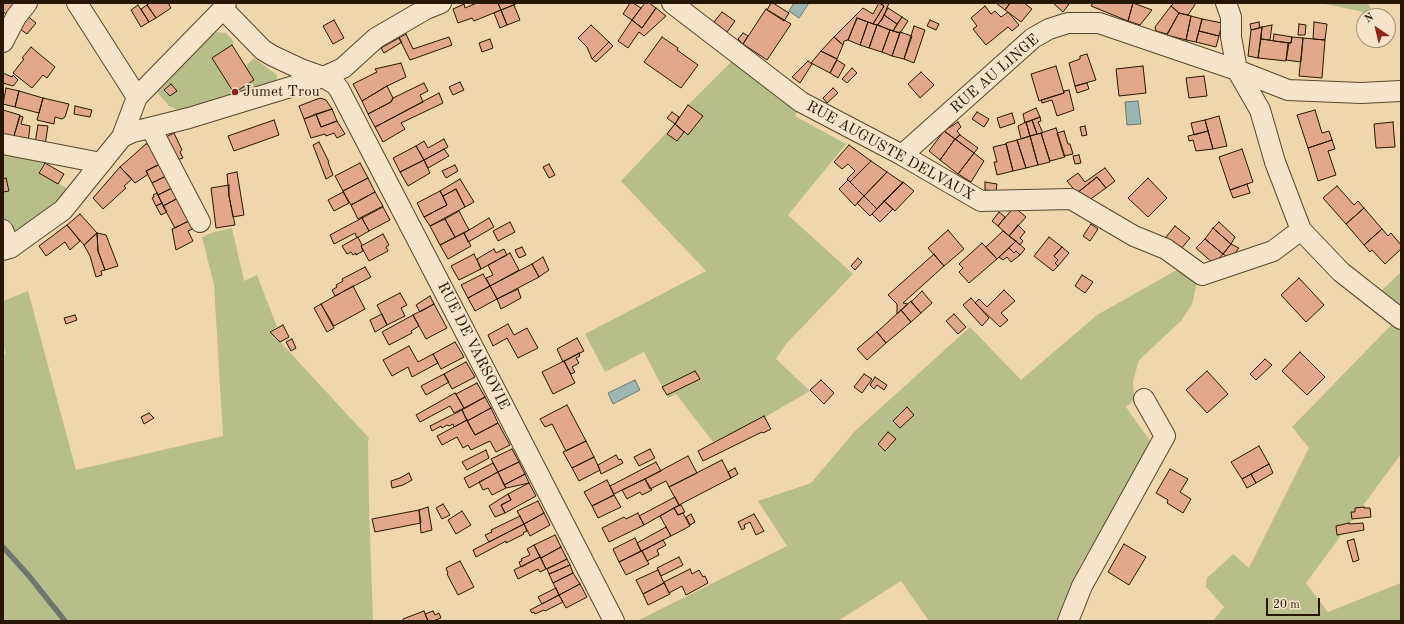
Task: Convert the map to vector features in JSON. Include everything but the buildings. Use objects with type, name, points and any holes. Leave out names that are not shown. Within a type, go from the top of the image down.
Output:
[{"type":"street","points":[[3,42],[16,17],[27,3]]},
{"type":"street","points":[[77,3],[137,97]]},
{"type":"street","points":[[122,137],[133,132],[189,118],[323,76],[343,68],[376,38],[426,9],[441,3]]},
{"type":"street","name":"RUE AUGUSTE DELVAUX","points":[[672,3],[801,102],[902,155],[981,201],[1071,199],[1134,236],[1166,249],[1202,276],[1273,251],[1301,230]]},
{"type":"street","points":[[1226,3],[1231,17],[1231,36],[1237,70],[1260,110],[1275,162],[1301,230],[1341,272],[1401,318]]},
{"type":"street","points":[[3,230],[6,249],[63,210],[122,137],[137,97],[225,6],[263,50],[303,70],[323,76]]},
{"type":"street","name":"RUE AU LINGE","points":[[902,155],[1033,38],[1049,29],[1068,23],[1099,23],[1237,70],[1288,90],[1361,92],[1401,91]]},
{"type":"street","name":"RUE DE VARSOVIE","points":[[323,76],[335,84],[339,89],[614,621]]},
{"type":"street","points":[[151,128],[200,222]]},
{"type":"street","points":[[3,144],[102,163]]},
{"type":"street","points":[[1068,621],[1082,586],[1165,436],[1144,398]]},
{"type":"green space","points":[[1320,3],[1368,3],[1370,8],[1356,8],[1356,10]]},
{"type":"green space","points":[[216,32],[226,33],[234,42],[230,47],[246,66],[254,58],[277,75],[277,81],[254,88],[253,84],[234,95],[182,109],[175,109],[169,106],[156,91],[159,85]]},
{"type":"green space","points":[[736,57],[799,108],[795,116],[846,144],[788,215],[853,274],[786,344],[776,359],[810,391],[765,417],[713,442],[676,394],[668,398],[644,352],[605,372],[585,334],[706,271],[621,181],[668,131],[689,104]]},
{"type":"green space","points":[[3,153],[45,161],[39,171],[66,188],[56,202],[15,233],[8,230],[3,216]]},
{"type":"green space","points":[[232,228],[244,281],[257,275],[277,327],[270,331],[369,438],[369,506],[373,621],[3,621],[3,352],[6,355],[3,344],[3,301],[28,291],[76,470],[223,436],[214,285],[202,237],[211,233]]},
{"type":"green space","points":[[1182,267],[1198,278],[1192,304],[1181,321],[1139,360],[1133,381],[1134,400],[1126,407],[1153,445],[1081,564],[1058,621],[929,621],[901,581],[838,621],[637,621],[787,546],[758,501],[811,483],[855,431],[970,327],[1021,380],[1097,315]]},
{"type":"green space","points":[[1401,272],[1401,310],[1379,293]]},
{"type":"green space","points":[[1401,315],[1401,454],[1306,583],[1328,612],[1401,583],[1401,621],[1213,621],[1224,607],[1206,587],[1207,578],[1233,554],[1249,568],[1309,448],[1292,427]]},
{"type":"water","points":[[794,3],[809,3],[799,18],[789,11]]},
{"type":"water","points":[[1138,101],[1141,124],[1127,125],[1125,102]]},
{"type":"water","points":[[635,380],[640,390],[613,404],[608,393]]},
{"type":"waterway","points":[[3,547],[29,576],[65,621]]},
{"type":"place","name":"Jumet Trou","points":[[235,92]]}]
